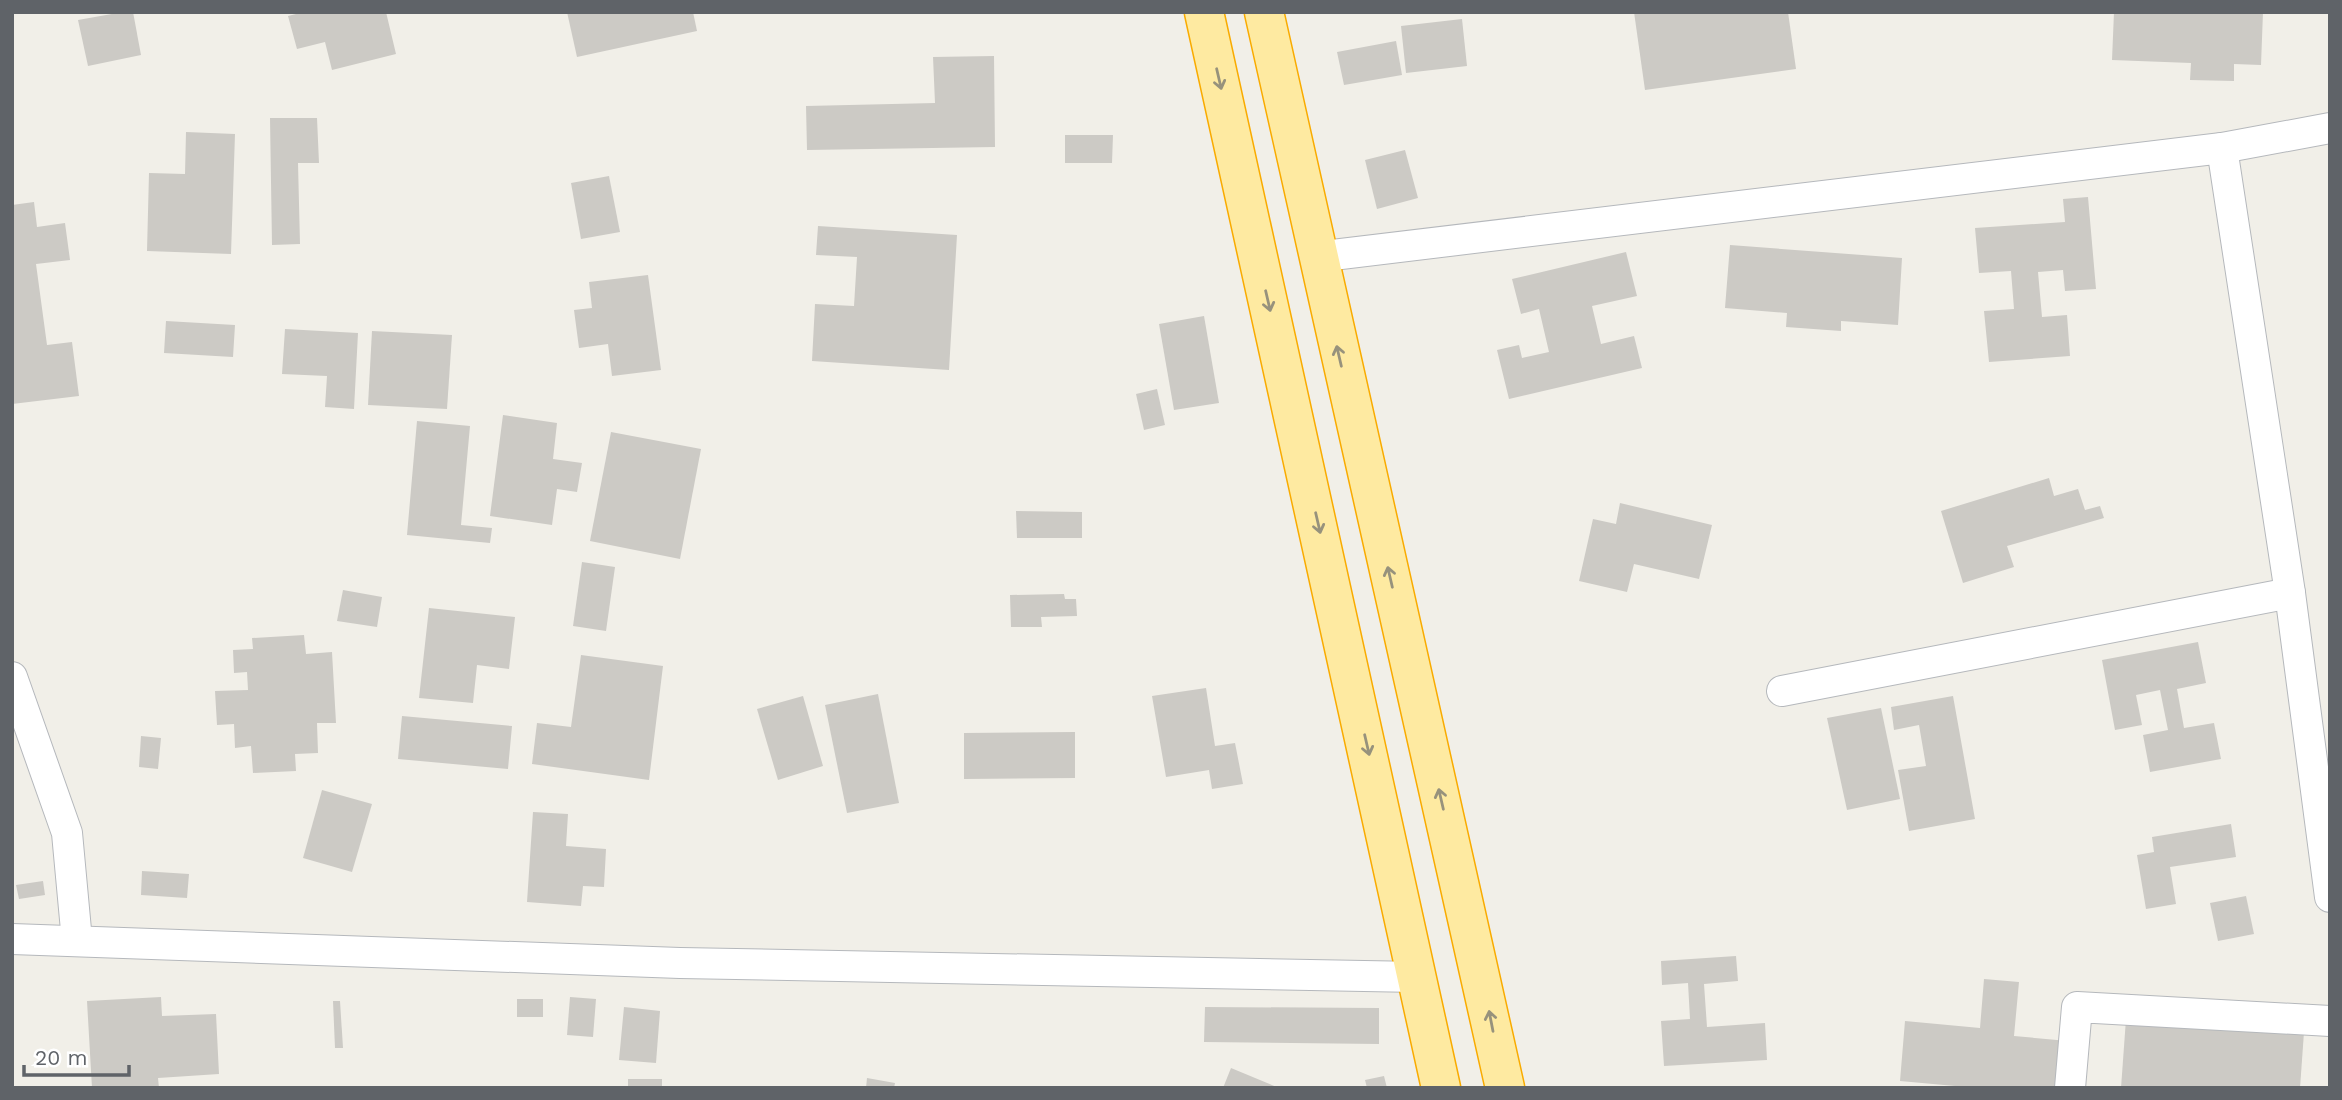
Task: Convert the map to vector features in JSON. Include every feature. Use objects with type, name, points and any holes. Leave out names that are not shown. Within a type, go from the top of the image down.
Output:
[{"type":"highway","points":[[1204,12],[1441,1088]]},
{"type":"highway","points":[[1264,12],[1316,257],[1505,1088]]},
{"type":"street","points":[[1316,257],[2222,148],[2330,128]]},
{"type":"street","points":[[2222,148],[2290,593],[2330,897]]},
{"type":"street","points":[[1782,691],[2290,593]]},
{"type":"street","points":[[12,677],[67,833],[77,941]]},
{"type":"street","points":[[12,939],[666,962],[1418,976]]},
{"type":"street","points":[[2070,1088],[2077,1007],[2327,1018],[2330,1021]]},
{"type":"building","points":[[133,12],[141,55],[88,66],[78,20]]},
{"type":"building","points":[[304,12],[386,12],[396,54],[332,70],[325,42],[297,49],[288,16]]},
{"type":"building","points":[[567,12],[693,12],[697,31],[577,57]]},
{"type":"building","points":[[1634,12],[1788,12],[1796,69],[1645,90]]},
{"type":"building","points":[[2114,12],[2263,12],[2261,65],[2234,64],[2234,81],[2190,80],[2191,63],[2112,60]]},
{"type":"building","points":[[1462,19],[1467,66],[1406,73],[1401,26]]},
{"type":"building","points":[[1396,41],[1402,75],[1344,85],[1337,52]]},
{"type":"building","points":[[994,56],[995,147],[807,150],[806,106],[935,103],[933,57]]},
{"type":"building","points":[[270,118],[317,118],[319,163],[298,163],[300,244],[272,245]]},
{"type":"building","points":[[186,132],[235,134],[231,254],[147,251],[149,173],[185,174]]},
{"type":"building","points":[[1065,135],[1113,135],[1112,163],[1065,163]]},
{"type":"building","points":[[1405,150],[1418,198],[1377,209],[1365,160]]},
{"type":"building","points":[[609,176],[620,232],[581,239],[571,183]]},
{"type":"building","points":[[2088,197],[2096,289],[2065,291],[2063,270],[2038,272],[2042,317],[2067,315],[2070,356],[1989,362],[1984,311],[2014,309],[2011,271],[1979,273],[1975,228],[2065,222],[2063,199]]},
{"type":"building","points":[[34,202],[37,227],[65,223],[70,260],[36,264],[47,345],[72,342],[79,396],[12,404],[12,205]]},
{"type":"building","points":[[818,226],[957,235],[949,370],[812,361],[815,304],[854,306],[857,257],[816,255]]},
{"type":"building","points":[[1730,245],[1902,258],[1898,325],[1841,321],[1841,331],[1786,327],[1787,313],[1725,308]]},
{"type":"building","points":[[1626,252],[1637,296],[1592,306],[1601,344],[1634,336],[1642,368],[1509,399],[1497,350],[1519,345],[1522,358],[1549,352],[1539,309],[1521,314],[1512,279]]},
{"type":"building","points":[[648,275],[661,370],[612,376],[608,344],[579,348],[574,310],[592,308],[589,282]]},
{"type":"building","points":[[1204,316],[1219,403],[1174,410],[1159,324]]},
{"type":"building","points":[[166,321],[235,325],[233,357],[164,353]]},
{"type":"building","points":[[285,329],[358,333],[354,409],[325,407],[327,376],[282,374]]},
{"type":"building","points":[[372,331],[452,335],[447,409],[368,405]]},
{"type":"building","points":[[1157,389],[1165,425],[1144,430],[1136,394]]},
{"type":"building","points":[[503,415],[557,423],[553,459],[582,463],[577,492],[557,489],[552,525],[490,516]]},
{"type":"building","points":[[417,421],[470,426],[461,525],[492,528],[490,543],[407,535]]},
{"type":"building","points":[[611,432],[701,449],[680,559],[590,541]]},
{"type":"building","points":[[2049,478],[2054,496],[2078,489],[2085,510],[2100,506],[2104,518],[2007,546],[2014,567],[1963,583],[1941,511]]},
{"type":"building","points":[[1620,503],[1712,525],[1699,579],[1634,564],[1627,592],[1579,581],[1593,519],[1616,524]]},
{"type":"building","points":[[1016,511],[1082,512],[1082,538],[1017,538]]},
{"type":"building","points":[[582,562],[615,567],[606,631],[573,626]]},
{"type":"building","points":[[343,590],[382,597],[377,627],[337,621]]},
{"type":"building","points":[[1064,594],[1065,599],[1076,599],[1077,616],[1041,617],[1042,627],[1011,627],[1010,595]]},
{"type":"building","points":[[429,608],[515,617],[509,669],[477,665],[473,703],[419,698]]},
{"type":"building","points":[[304,635],[306,654],[332,652],[336,723],[317,723],[318,753],[295,754],[296,771],[253,773],[251,746],[235,748],[234,724],[217,725],[215,691],[248,690],[247,672],[234,673],[233,650],[253,649],[252,638]]},
{"type":"building","points":[[2198,642],[2206,683],[2177,689],[2184,728],[2214,723],[2221,759],[2150,772],[2143,735],[2168,730],[2160,690],[2136,695],[2142,725],[2115,730],[2102,660]]},
{"type":"building","points":[[581,655],[663,666],[649,780],[532,764],[537,723],[571,727]]},
{"type":"building","points":[[1206,688],[1215,746],[1235,743],[1243,784],[1212,789],[1209,770],[1166,777],[1152,696]]},
{"type":"building","points":[[878,694],[899,803],[847,813],[825,705]]},
{"type":"building","points":[[803,696],[823,766],[778,780],[757,709]]},
{"type":"building","points":[[1953,696],[1975,819],[1909,831],[1898,770],[1926,766],[1919,725],[1894,730],[1891,707]]},
{"type":"building","points":[[1881,708],[1900,799],[1847,810],[1827,718]]},
{"type":"building","points":[[402,716],[512,726],[508,769],[398,759]]},
{"type":"building","points":[[1075,732],[1075,778],[964,779],[964,733]]},
{"type":"building","points":[[141,736],[161,738],[158,769],[139,767]]},
{"type":"building","points":[[322,790],[372,804],[352,872],[303,858]]},
{"type":"building","points":[[533,812],[568,814],[566,846],[606,849],[604,887],[583,886],[581,906],[527,902]]},
{"type":"building","points":[[2231,824],[2236,857],[2170,867],[2176,904],[2146,909],[2137,855],[2154,852],[2152,837]]},
{"type":"building","points":[[142,871],[189,874],[187,898],[141,895]]},
{"type":"building","points":[[43,881],[45,895],[19,899],[16,885]]},
{"type":"building","points":[[2246,896],[2254,934],[2218,941],[2210,903]]},
{"type":"building","points":[[1736,956],[1738,981],[1704,984],[1707,1027],[1765,1023],[1767,1060],[1664,1066],[1661,1021],[1690,1019],[1688,983],[1662,985],[1661,961]]},
{"type":"building","points":[[1984,979],[2019,982],[2014,1036],[2068,1041],[2064,1088],[1977,1088],[1900,1081],[1905,1021],[1980,1028]]},
{"type":"building","points":[[161,997],[162,1016],[216,1014],[219,1074],[158,1078],[159,1088],[92,1088],[87,1001]]},
{"type":"building","points":[[570,997],[596,999],[593,1037],[567,1035]]},
{"type":"building","points":[[517,999],[543,999],[543,1017],[517,1017]]},
{"type":"building","points":[[333,1001],[340,1001],[343,1048],[335,1048]]},
{"type":"building","points":[[624,1007],[660,1011],[656,1063],[619,1060]]},
{"type":"building","points":[[1205,1007],[1379,1008],[1379,1044],[1204,1042]]},
{"type":"building","points":[[2126,1019],[2304,1032],[2300,1088],[2121,1088]]},
{"type":"building","points":[[1231,1068],[1279,1088],[1223,1088]]},
{"type":"building","points":[[1384,1076],[1387,1088],[1367,1088],[1365,1080]]},
{"type":"building","points":[[867,1078],[895,1083],[894,1088],[866,1088]]},
{"type":"building","points":[[628,1079],[662,1079],[662,1088],[628,1088]]}]
